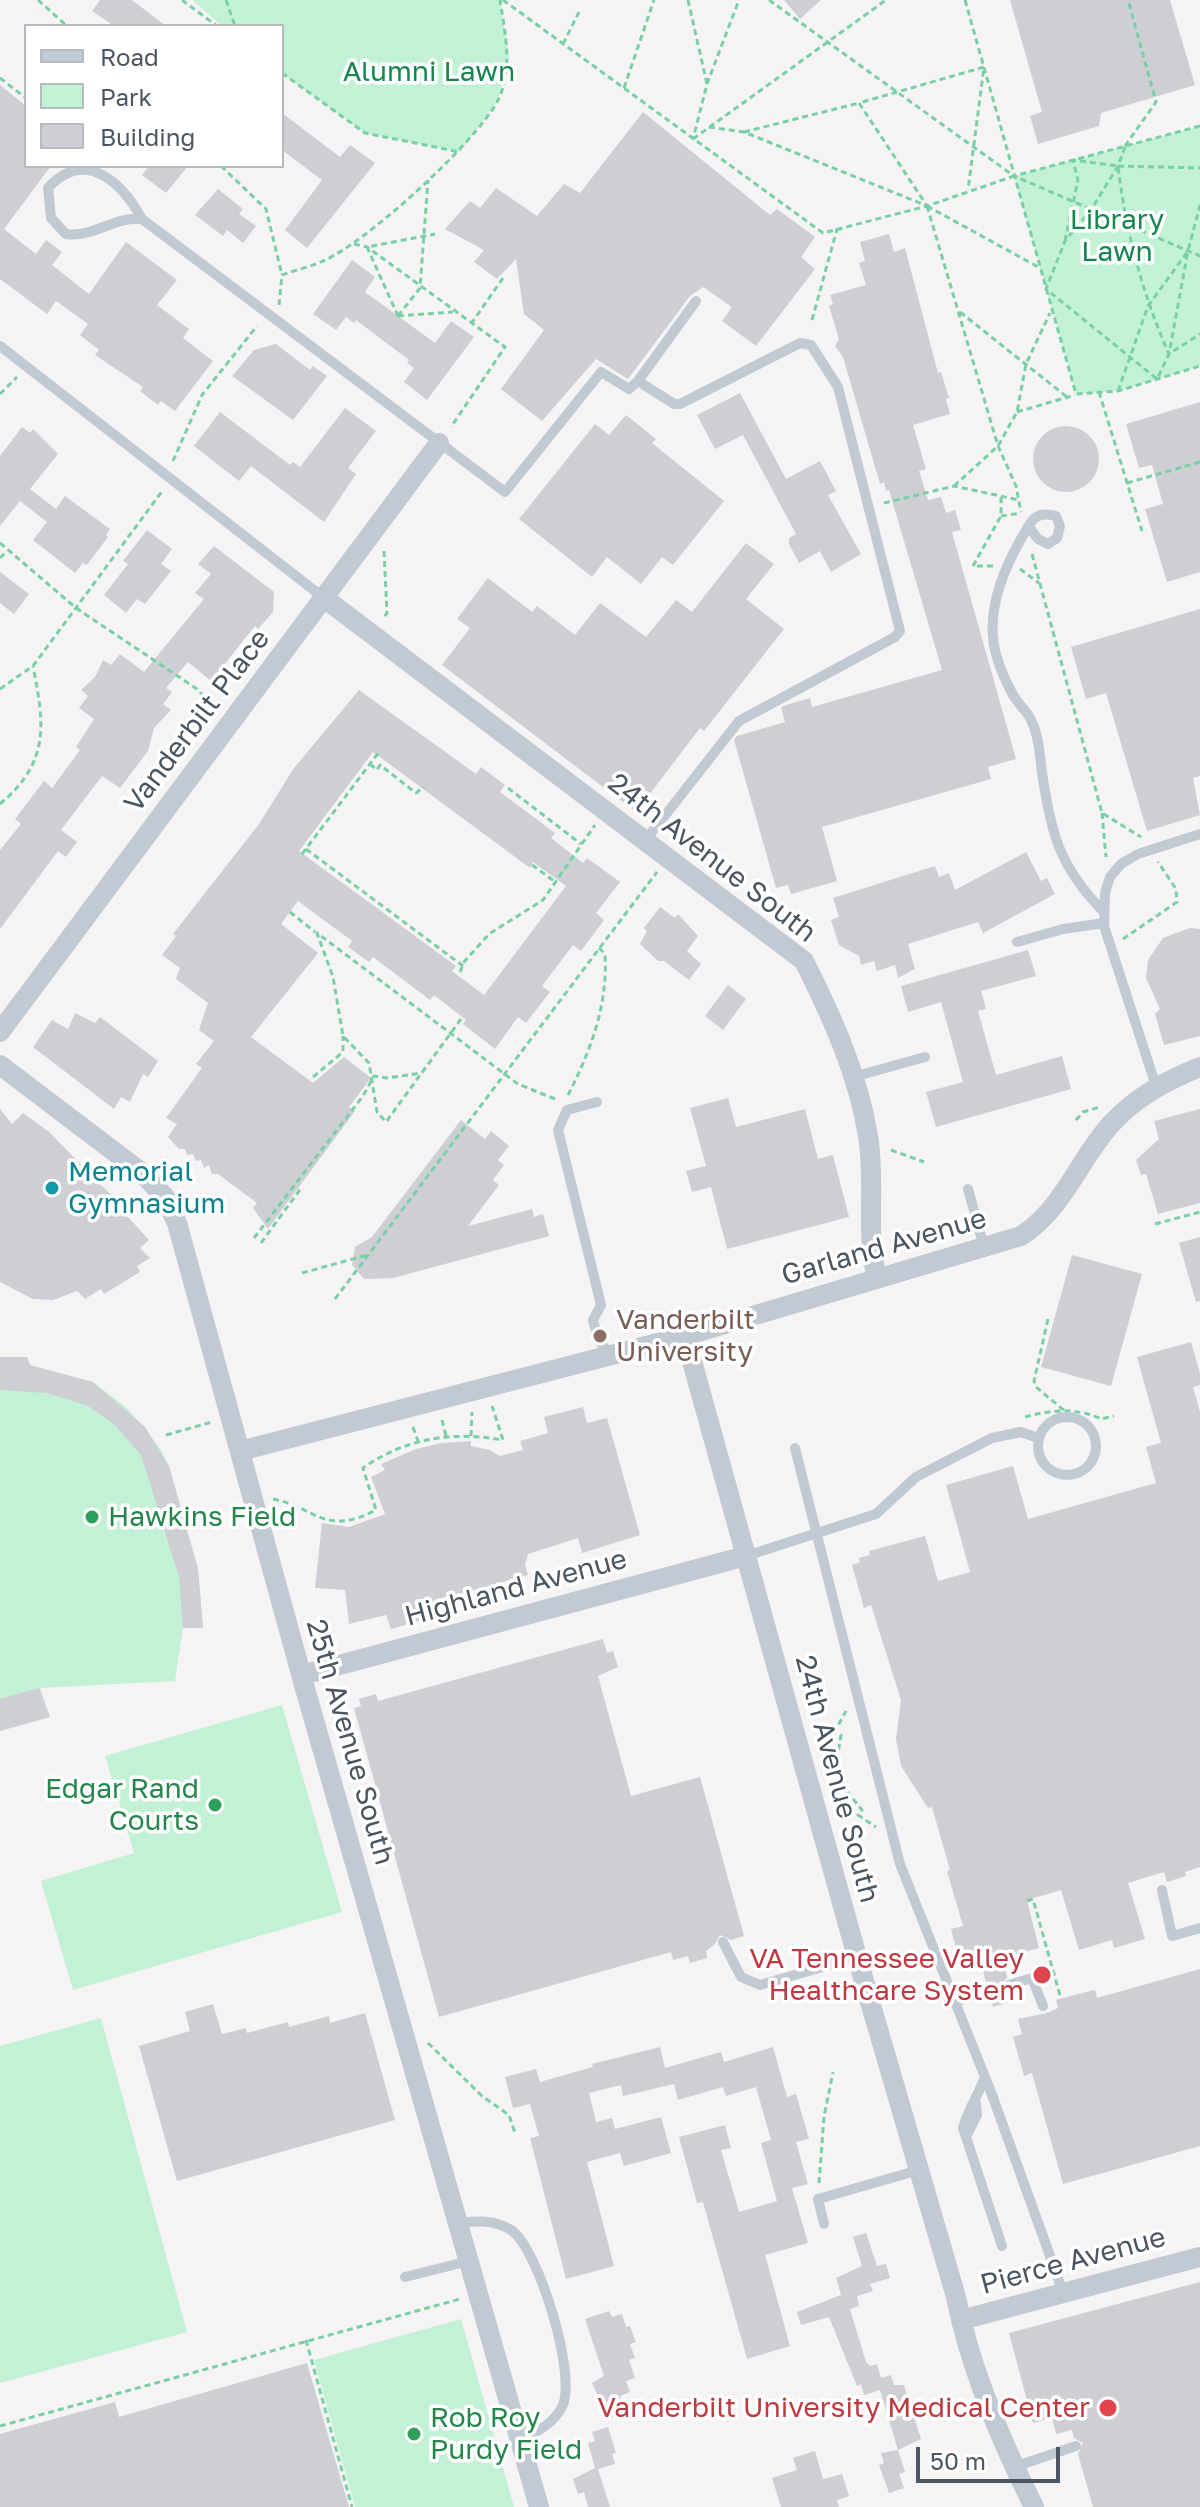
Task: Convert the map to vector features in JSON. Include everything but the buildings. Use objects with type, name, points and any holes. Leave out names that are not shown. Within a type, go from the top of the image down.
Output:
[{"type":"street","name":"Vanderbilt Place","points":[[0,1032],[439,443]]},
{"type":"street","name":"24th Avenue South","points":[[324,598],[804,961],[834,1022],[853,1077],[868,1137],[871,1255],[877,1278]]},
{"type":"street","name":"25th Avenue South","points":[[0,1065],[141,1172],[165,1197],[181,1236],[302,1675],[539,2507]]},
{"type":"street","name":"Garland Avenue","points":[[240,1451],[685,1336],[1021,1236],[1040,1223],[1055,1207],[1111,1125],[1156,1086],[1200,1067]]},
{"type":"street","name":"24th Avenue South","points":[[685,1336],[965,2341],[1014,2467],[1034,2507]]},
{"type":"street","name":"Highland Avenue","points":[[302,1675],[746,1556]]},
{"type":"street","name":"Pierce Avenue","points":[[961,2320],[1200,2257]]},
{"type":"lane","points":[[142,219],[121,218],[89,233],[66,234],[51,218],[48,188],[60,174],[79,168],[121,187],[142,219],[505,492],[601,372],[629,389],[696,301]]},
{"type":"lane","points":[[638,381],[674,404],[680,404],[800,343],[811,345],[838,387],[900,631],[895,637],[739,721],[645,841]]},
{"type":"lane","points":[[0,346],[324,598]]},
{"type":"lane","points":[[1027,529],[1001,585],[993,622],[993,641],[1013,695],[1030,718],[1037,736],[1051,830],[1062,858],[1075,880],[1102,910]]},
{"type":"lane","points":[[1156,1086],[1102,910],[1110,877],[1121,864],[1138,854],[1200,834]]},
{"type":"lane","points":[[1017,942],[1063,929],[1104,923]]},
{"type":"lane","points":[[853,1077],[925,1057]]},
{"type":"lane","points":[[597,1102],[567,1110],[558,1130],[601,1305],[593,1320],[599,1341],[610,1354]]},
{"type":"lane","points":[[968,1189],[984,1247]]},
{"type":"lane","points":[[1058,1417],[1077,1418],[1092,1430],[1095,1439],[1093,1458],[1080,1472],[1061,1475],[1044,1465],[1039,1457],[1038,1438],[1043,1429],[1058,1417]]},
{"type":"lane","points":[[746,1556],[876,1514],[916,1477],[992,1438],[1021,1432],[1038,1438]]},
{"type":"lane","points":[[795,1448],[900,1864],[985,2077],[1063,2292]]},
{"type":"lane","points":[[1162,1890],[1172,1936],[1200,1928]]},
{"type":"lane","points":[[723,1942],[741,1977],[760,1985],[857,1957]]},
{"type":"lane","points":[[1009,1985],[1032,1978],[1043,2006]]},
{"type":"lane","points":[[955,2002],[988,1990]]},
{"type":"lane","points":[[985,2077],[976,2103],[977,2115],[966,2137],[1002,2246]]},
{"type":"lane","points":[[824,2224],[818,2199],[919,2170]]},
{"type":"lane","points":[[458,2223],[498,2223],[523,2240],[560,2345],[566,2369],[562,2408],[540,2431],[519,2439]]},
{"type":"lane","points":[[405,2277],[469,2261]]},
{"type":"lane","points":[[1014,2467],[1076,2446]]},
{"type":"path","points":[[38,0],[65,24]]},
{"type":"path","points":[[182,0],[214,24]]},
{"type":"path","points":[[226,0],[234,24]]},
{"type":"path","points":[[501,0],[823,233],[927,206],[1014,176],[1200,126]]},
{"type":"path","points":[[282,275],[323,261],[352,244],[460,152],[498,100],[509,57],[501,0]]},
{"type":"path","points":[[624,88],[654,0]]},
{"type":"path","points":[[688,0],[707,84]]},
{"type":"path","points":[[693,139],[707,84],[739,0]]},
{"type":"path","points":[[769,0],[1014,176],[1200,256]]},
{"type":"path","points":[[693,139],[886,0]]},
{"type":"path","points":[[965,0],[1076,394]]},
{"type":"path","points":[[1065,241],[1091,210],[1118,166],[1125,146],[1156,102],[1128,0]]},
{"type":"path","points":[[563,44],[580,10]]},
{"type":"path","points":[[744,132],[896,94],[984,67]]},
{"type":"path","points":[[968,190],[984,67]]},
{"type":"path","points":[[284,74],[365,133],[460,152]]},
{"type":"path","points":[[0,78],[24,96]]},
{"type":"path","points":[[859,103],[927,206],[998,446],[1027,529],[1102,813],[1106,857]]},
{"type":"path","points":[[709,127],[744,132],[927,206],[1040,268]]},
{"type":"path","points":[[1073,160],[1118,166],[1200,168]]},
{"type":"path","points":[[1046,289],[1065,241],[1078,180],[1073,160]]},
{"type":"path","points":[[1118,166],[1125,224],[1148,306],[1169,354]]},
{"type":"path","points":[[0,689],[33,666],[160,495],[202,395],[255,326],[278,319],[282,275],[266,209],[223,168]]},
{"type":"path","points":[[398,316],[420,288],[428,180]]},
{"type":"path","points":[[1157,379],[1169,354],[1200,205]]},
{"type":"path","points":[[812,320],[837,229]]},
{"type":"path","points":[[352,244],[367,247],[435,234]]},
{"type":"path","points":[[367,247],[505,347],[439,443]]},
{"type":"path","points":[[367,247],[398,316]]},
{"type":"path","points":[[1118,391],[1148,306],[1188,251]]},
{"type":"path","points":[[471,324],[503,278]]},
{"type":"path","points":[[1046,289],[1157,379]]},
{"type":"path","points":[[958,310],[1067,397]]},
{"type":"path","points":[[954,486],[998,446],[1017,412],[1026,364],[1051,311]]},
{"type":"path","points":[[398,316],[453,312]]},
{"type":"path","points":[[1169,354],[1200,334]]},
{"type":"path","points":[[1017,412],[1076,394],[1118,391],[1200,366]]},
{"type":"path","points":[[0,394],[28,368]]},
{"type":"path","points":[[1099,392],[1142,531]]},
{"type":"path","points":[[1127,483],[1200,462]]},
{"type":"path","points":[[880,503],[954,486],[1019,500]]},
{"type":"path","points":[[1001,516],[1021,513]]},
{"type":"path","points":[[0,543],[76,608],[197,689],[216,710]]},
{"type":"path","points":[[0,558],[7,551]]},
{"type":"path","points":[[384,551],[387,613],[384,617]]},
{"type":"path","points":[[0,804],[26,774],[41,741],[43,708],[33,666]]},
{"type":"path","points":[[302,854],[379,752]]},
{"type":"path","points":[[370,764],[377,770],[380,765],[416,793],[424,787]]},
{"type":"path","points":[[508,788],[581,844]]},
{"type":"path","points":[[1102,813],[1141,837]]},
{"type":"path","points":[[460,972],[483,939],[505,921],[543,900],[598,822]]},
{"type":"path","points":[[306,849],[463,966]]},
{"type":"path","points":[[1123,939],[1177,902],[1176,889],[1155,858]]},
{"type":"path","points":[[532,865],[555,882]]},
{"type":"path","points":[[335,1299],[659,869]]},
{"type":"path","points":[[290,912],[505,1074],[548,1097],[561,1100],[567,1097],[590,1049],[607,984],[605,954],[599,948]]},
{"type":"path","points":[[313,1077],[343,1052],[333,977],[317,933]]},
{"type":"path","points":[[343,1036],[369,1063],[374,1076],[377,1112],[386,1122],[461,1019]]},
{"type":"path","points":[[374,1076],[397,1077],[422,1073]]},
{"type":"path","points":[[254,1238],[363,1096],[374,1076]]},
{"type":"path","points":[[1076,1120],[1083,1112],[1106,1105]]},
{"type":"path","points":[[884,1147],[924,1162]]},
{"type":"path","points":[[261,1243],[299,1191],[293,1186]]},
{"type":"path","points":[[1155,1224],[1200,1212]]},
{"type":"path","points":[[302,1273],[369,1255]]},
{"type":"path","points":[[1048,1319],[1034,1381],[1036,1387],[1066,1412]]},
{"type":"path","points":[[273,1499],[318,1518],[336,1521],[362,1517],[376,1510],[363,1468],[387,1453],[418,1441],[446,1436],[503,1440],[491,1406]]},
{"type":"path","points":[[471,1436],[472,1411]]},
{"type":"path","points":[[1021,1418],[1044,1412],[1085,1411],[1101,1419],[1114,1416]]},
{"type":"path","points":[[442,1419],[446,1436]]},
{"type":"path","points":[[166,1435],[214,1422]]},
{"type":"path","points":[[413,1427],[418,1441]]},
{"type":"path","points":[[837,1760],[841,1735],[835,1731],[849,1704]]},
{"type":"path","points":[[838,1791],[845,1789],[862,1810],[858,1815],[879,1829]]},
{"type":"path","points":[[1027,1901],[1033,1899],[1061,1999]]},
{"type":"path","points":[[426,2041],[482,2096],[509,2115],[515,2133]]},
{"type":"path","points":[[819,2187],[824,2117],[833,2072]]},
{"type":"path","points":[[0,2426],[460,2299]]},
{"type":"path","points":[[306,2340],[352,2507]]},
{"type":"green space","name":"Alumni Lawn","points":[[192,0],[500,0],[509,57],[498,100],[460,152],[365,133],[284,74],[284,24],[220,24]]},
{"type":"green space","name":"Library Lawn","points":[[1200,126],[1200,366],[1118,391],[1076,394],[1014,176]]},
{"type":"green space","name":"Hawkins Field","points":[[0,1357],[27,1357],[30,1366],[93,1382],[127,1408],[160,1448],[169,1466],[198,1569],[203,1628],[183,1628],[175,1681],[40,1688],[50,1717],[0,1731]]},
{"type":"green space","name":"Edgar Rand Courts","points":[[282,1705],[342,1912],[73,1990],[41,1881],[134,1853],[105,1756]]},
{"type":"green space","points":[[101,2018],[187,2332],[0,2383],[0,2046]]},
{"type":"green space","name":"Rob Roy Purdy Field","points":[[461,2319],[514,2507],[355,2507],[314,2360]]},
{"type":"place","name":"Memorial Gymnasium","points":[[52,1188]]},
{"type":"place","name":"Vanderbilt University","points":[[600,1336]]},
{"type":"place","name":"Hawkins Field","points":[[92,1517]]},
{"type":"place","name":"Edgar Rand Courts","points":[[215,1805]]},
{"type":"place","name":"VA Tennessee Valley Healthcare System","points":[[1042,1975]]},
{"type":"place","name":"Vanderbilt University Medical Center","points":[[1108,2408]]},
{"type":"place","name":"Rob Roy Purdy Field","points":[[414,2434]]}]
